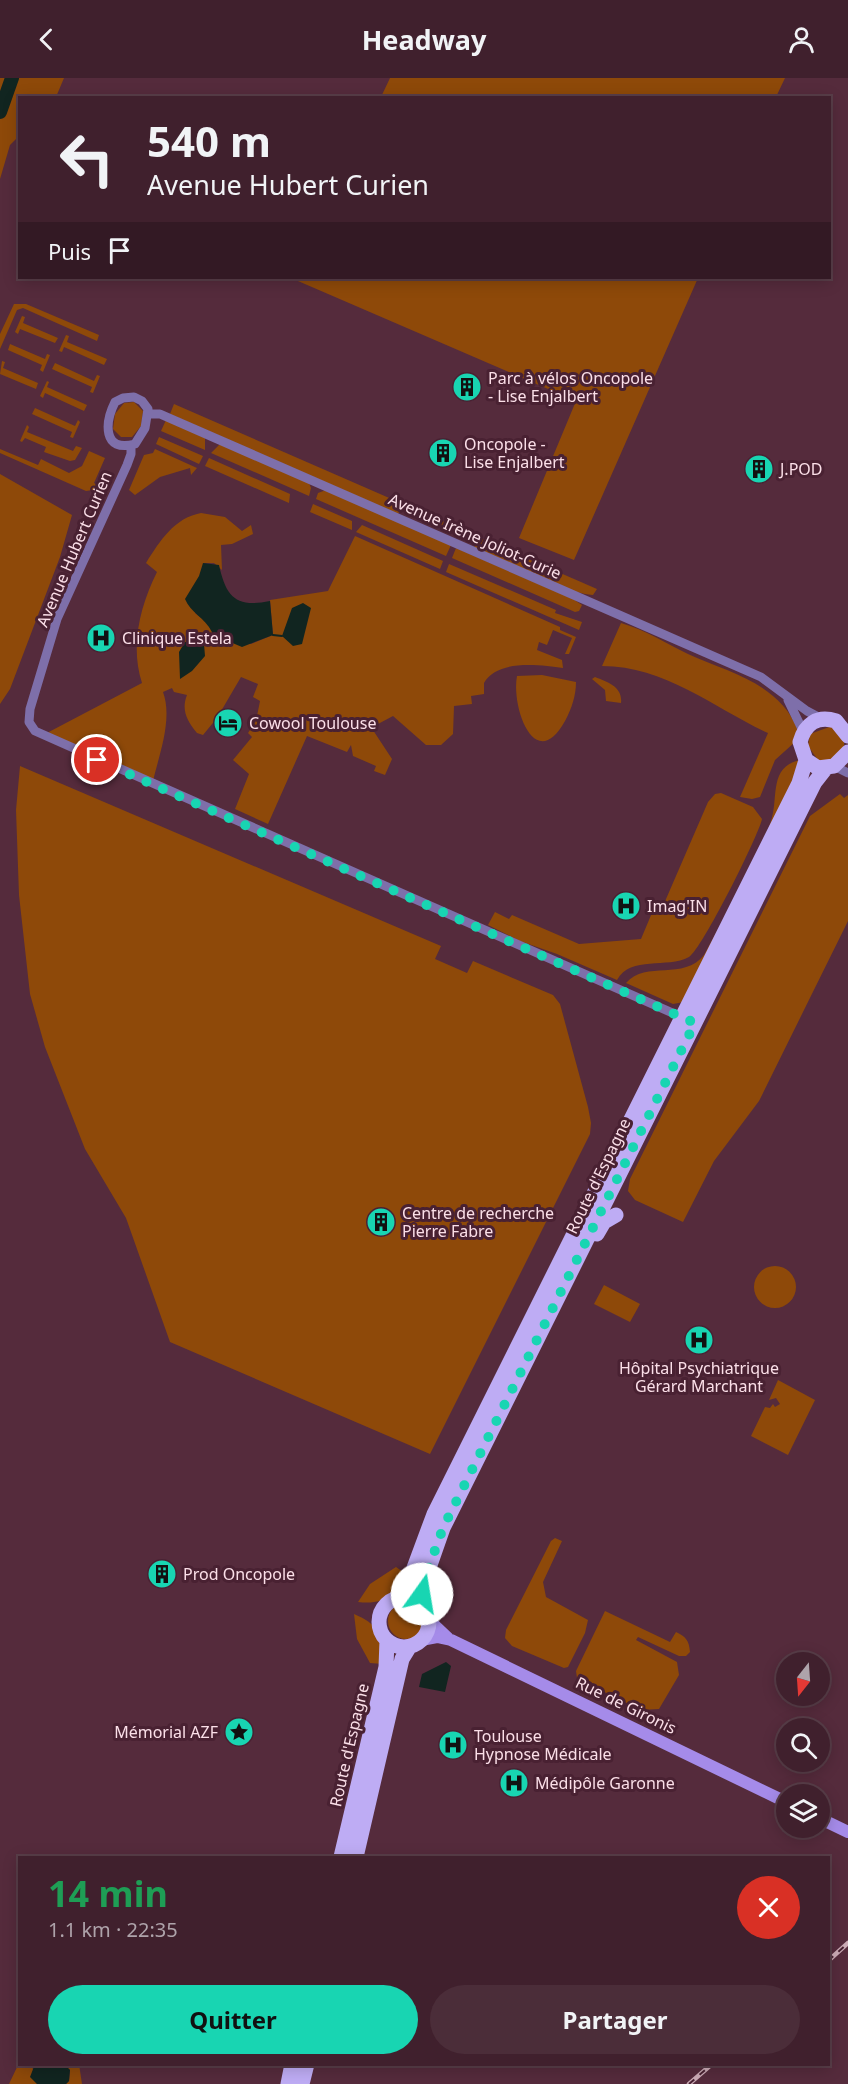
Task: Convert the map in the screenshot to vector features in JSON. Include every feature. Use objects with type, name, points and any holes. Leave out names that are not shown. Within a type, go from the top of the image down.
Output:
[{"type":"main road","points":[[836,769],[818,768],[806,760],[800,742],[803,731],[814,721],[835,717],[848,735]]},
{"type":"main road","name":"Route d'Espagne","points":[[400,1597],[408,1584],[434,1515],[688,1020],[815,782],[836,769],[848,752]]},
{"type":"main road","name":"Route d'Espagne","points":[[427,1613],[423,1585],[436,1543],[566,1282],[799,783],[806,760]]},
{"type":"main road","points":[[566,1282],[604,1222],[616,1215]]},
{"type":"main road","points":[[400,1597],[416,1599],[427,1613],[428,1628],[416,1643],[398,1646],[387,1640],[380,1628],[381,1612],[392,1600],[400,1597]]},
{"type":"main road","name":"Route d'Espagne","points":[[341,1856],[386,1667],[387,1640]]},
{"type":"main road","name":"Route d'Espagne","points":[[356,1856],[402,1659],[416,1643]]},
{"type":"main road","points":[[288,2084],[292,2066]]},
{"type":"main road","points":[[302,2084],[306,2066]]},
{"type":"street","points":[[134,397],[142,401],[149,414],[141,436],[131,445],[119,445],[112,441],[107,430],[107,423],[115,402],[123,398],[134,397]]},
{"type":"street","name":"Avenue Irène Joliot-Curie","points":[[149,414],[160,414],[761,677],[785,696],[835,717]]},
{"type":"street","name":"Avenue Hubert Curien","points":[[131,445],[127,465],[57,620],[30,709],[29,722],[35,731],[688,1020]]},
{"type":"street","name":"Avenue Irène Joliot-Curie","points":[[785,696],[803,731]]},
{"type":"street","name":"Rue de Gironis","points":[[427,1613],[451,1640]]},
{"type":"street","name":"Rue de Gironis","points":[[416,1643],[438,1637],[451,1640],[776,1797]]},
{"type":"street","points":[[830,1823],[848,1832]]},
{"type":"shaded area","points":[[0,78],[64,78],[56,96],[18,96],[18,137],[10,145],[0,179]]},
{"type":"shaded area","points":[[390,78],[785,78],[776,96],[381,96]]},
{"type":"shaded area","points":[[293,279],[698,279],[574,560],[519,538],[576,401]]},
{"type":"shaded area","points":[[14,304],[26,304],[99,335],[97,341],[23,308],[17,310],[0,349],[0,334]]},
{"type":"shaded area","points":[[22,316],[25,317],[23,323],[58,338],[55,343],[20,329],[18,334],[15,332]]},
{"type":"shaded area","points":[[66,335],[69,336],[67,342],[107,359],[104,365],[64,347],[62,352],[59,351]]},
{"type":"shaded area","points":[[10,344],[45,359],[47,354],[50,355],[43,372],[40,370],[42,365],[8,350]]},
{"type":"shaded area","points":[[2,361],[5,362],[3,368],[38,383],[36,389],[0,374]]},
{"type":"shaded area","points":[[55,363],[94,381],[97,375],[100,376],[93,393],[90,392],[92,387],[52,369]]},
{"type":"shaded area","points":[[47,381],[49,382],[47,387],[87,405],[84,411],[45,393],[43,398],[40,396]]},
{"type":"shaded area","points":[[134,402],[143,411],[141,426],[132,437],[121,437],[113,429],[115,414],[124,403]]},
{"type":"shaded area","points":[[174,404],[458,528],[456,532],[401,508],[398,514],[170,414]]},
{"type":"shaded area","points":[[35,408],[75,426],[78,420],[80,422],[73,438],[70,437],[72,432],[32,414]]},
{"type":"shaded area","points":[[166,420],[205,438],[205,450],[161,431]]},
{"type":"shaded area","points":[[27,425],[29,427],[27,432],[73,451],[76,446],[82,448],[75,460],[70,461],[44,452],[46,447],[25,438],[22,442],[20,441]]},
{"type":"shaded area","points":[[159,437],[203,456],[199,464],[156,444]]},
{"type":"shaded area","points":[[220,444],[309,483],[311,488],[309,496],[211,453]]},
{"type":"shaded area","points":[[0,449],[38,465],[41,459],[69,473],[82,466],[89,451],[105,458],[94,483],[97,485],[93,490],[86,491],[0,453]]},
{"type":"shaded area","points":[[155,449],[197,468],[191,475],[190,468],[160,477],[135,495],[129,490],[144,455],[153,453]]},
{"type":"shaded area","points":[[209,458],[290,494],[289,503],[205,466]]},
{"type":"shaded area","points":[[0,474],[72,515],[60,557],[10,689],[0,704]]},
{"type":"shaded area","points":[[326,490],[451,545],[446,556],[316,499],[318,493]]},
{"type":"shaded area","points":[[313,504],[352,521],[352,530],[310,512]]},
{"type":"shaded area","points":[[201,513],[225,517],[242,531],[251,525],[253,534],[232,544],[221,545],[222,570],[214,563],[204,563],[195,613],[207,622],[212,632],[210,637],[220,634],[251,644],[273,635],[270,600],[328,591],[355,536],[560,627],[560,630],[576,637],[569,654],[565,654],[572,638],[553,630],[547,645],[539,642],[537,650],[562,660],[563,668],[520,665],[499,670],[490,675],[484,683],[484,694],[471,696],[472,704],[454,706],[453,734],[441,745],[426,745],[393,716],[378,724],[375,718],[367,721],[392,759],[385,775],[374,771],[376,766],[353,756],[351,745],[347,752],[307,736],[268,824],[235,809],[249,774],[233,760],[252,737],[248,733],[256,721],[260,701],[253,697],[258,684],[241,677],[217,718],[203,735],[197,733],[186,715],[187,695],[174,692],[172,688],[163,692],[166,703],[166,725],[153,781],[45,734],[142,683],[137,655],[139,626],[146,598],[157,572],[146,563],[162,539],[175,525]]},
{"type":"shaded area","points":[[362,525],[443,561],[440,569],[356,532]]},
{"type":"shaded area","points":[[464,531],[597,589],[593,595],[580,593],[533,576],[474,548],[477,541],[462,535]]},
{"type":"shaded area","points":[[456,548],[582,605],[579,611],[575,612],[452,558]]},
{"type":"shaded area","points":[[203,563],[219,565],[225,585],[234,598],[249,603],[270,601],[273,635],[242,647],[223,639],[220,634],[210,638],[212,632],[209,627],[190,608],[185,599],[199,576]]},
{"type":"shaded area","points":[[449,564],[556,610],[555,613],[582,622],[579,630],[446,572]]},
{"type":"shaded area","points":[[303,603],[311,608],[302,644],[293,646],[282,636],[292,608]]},
{"type":"shaded area","points":[[621,623],[752,682],[766,690],[790,714],[798,730],[795,742],[775,760],[760,797],[752,799],[740,797],[768,733],[669,681],[625,668],[602,666]]},
{"type":"shaded area","points":[[185,642],[204,644],[205,656],[192,671],[180,679],[179,652]]},
{"type":"shaded area","points":[[542,675],[576,682],[573,702],[565,721],[554,736],[544,741],[535,739],[528,730],[522,718],[516,689],[517,676]]},
{"type":"shaded area","points":[[595,677],[617,689],[621,703],[606,701],[605,690],[592,679]]},
{"type":"shaded area","points":[[832,726],[844,738],[844,751],[836,760],[818,760],[808,746],[810,734]]},
{"type":"shaded area","points":[[800,760],[800,768],[762,845],[771,821],[779,776],[783,769]]},
{"type":"shaded area","points":[[20,766],[441,946],[435,959],[467,973],[473,961],[553,995],[560,1004],[588,1107],[591,1123],[590,1134],[430,1454],[170,1342],[126,1218],[85,1149],[45,1047],[30,994],[19,895],[16,810]]},
{"type":"shaded area","points":[[721,793],[753,807],[762,819],[729,892],[696,950],[689,957],[670,962],[640,965],[623,972],[617,980],[520,941],[488,925],[495,912],[509,919],[512,915],[579,944],[641,939],[654,908],[663,906],[708,802],[715,794]]},
{"type":"shaded area","points":[[840,794],[844,798],[848,795],[848,921],[759,1101],[714,1161],[683,1222],[635,1200],[628,1191],[630,1179],[810,816]]},
{"type":"shaded area","points":[[737,896],[684,1002],[673,1004],[626,983],[634,976],[644,973],[676,969],[696,963],[704,955]]},
{"type":"shaded area","points":[[775,1266],[783,1267],[790,1272],[795,1279],[795,1295],[790,1302],[783,1307],[775,1308],[767,1307],[760,1302],[755,1295],[754,1287],[755,1279],[760,1272],[767,1267]]},
{"type":"shaded area","points":[[604,1285],[640,1304],[630,1322],[594,1304]]},
{"type":"shaded area","points":[[778,1380],[815,1400],[788,1455],[751,1436],[765,1407],[770,1408],[773,1404],[775,1407],[780,1404],[776,1398],[769,1400]]},
{"type":"shaded area","points":[[555,1538],[562,1541],[543,1582],[546,1597],[588,1620],[585,1633],[568,1667],[564,1668],[512,1646],[505,1638],[506,1630],[551,1541]]},
{"type":"shaded area","points":[[396,1567],[406,1574],[393,1593],[375,1602],[358,1602],[370,1584]]},
{"type":"shaded area","points":[[406,1603],[419,1608],[424,1621],[419,1634],[406,1639],[393,1634],[388,1621],[393,1608]]},
{"type":"shaded area","points":[[605,1611],[670,1642],[676,1632],[685,1637],[688,1642],[690,1652],[686,1656],[679,1656],[638,1637],[636,1640],[677,1662],[679,1675],[659,1709],[640,1710],[577,1678],[576,1671]]},
{"type":"shaded area","points":[[354,1614],[370,1623],[379,1633],[383,1646],[383,1664],[370,1663],[357,1639]]},
{"type":"shaded area","points":[[446,1662],[451,1666],[445,1692],[419,1687],[422,1674]]},
{"type":"shaded area","points":[[18,2065],[32,2066],[37,2084],[9,2084]]},
{"type":"shaded area","points":[[34,2066],[66,2066],[70,2070],[69,2081],[66,2084],[37,2084],[30,2077]]},
{"type":"shaded area","points":[[66,2066],[79,2066],[82,2084],[66,2084],[69,2081],[70,2070]]},
{"type":"waterway","points":[[0,112],[12,78]]},
{"type":"waterway","points":[[273,635],[282,636]]},
{"type":"railway","points":[[830,1959],[848,1943]]},
{"type":"railway","points":[[689,2084],[710,2066]]},
{"type":"place","name":"Parc à vélos Oncopole - Lise Enjalbert","points":[[467,387]]},
{"type":"place","name":"Oncopole - Lise Enjalbert","points":[[443,453]]},
{"type":"place","name":"J.POD","points":[[759,469]]},
{"type":"place","name":"Clinique Estela","points":[[101,638]]},
{"type":"place","name":"Cowool Toulouse","points":[[228,723]]},
{"type":"place","name":"Imag'IN","points":[[626,906]]},
{"type":"place","name":"Centre de recherche Pierre Fabre","points":[[381,1222]]},
{"type":"place","name":"Hôpital Psychiatrique Gérard Marchant","points":[[699,1340]]},
{"type":"place","name":"Prod Oncopole","points":[[162,1574]]},
{"type":"place","name":"Mémorial AZF","points":[[239,1732]]},
{"type":"place","name":"Toulouse Hypnose Médicale","points":[[453,1745]]},
{"type":"place","name":"Médipôle Garonne","points":[[514,1783]]},
{"type":"route","points":[[97,760],[695,1023],[443,1528],[436,1543],[422,1594]]}]
